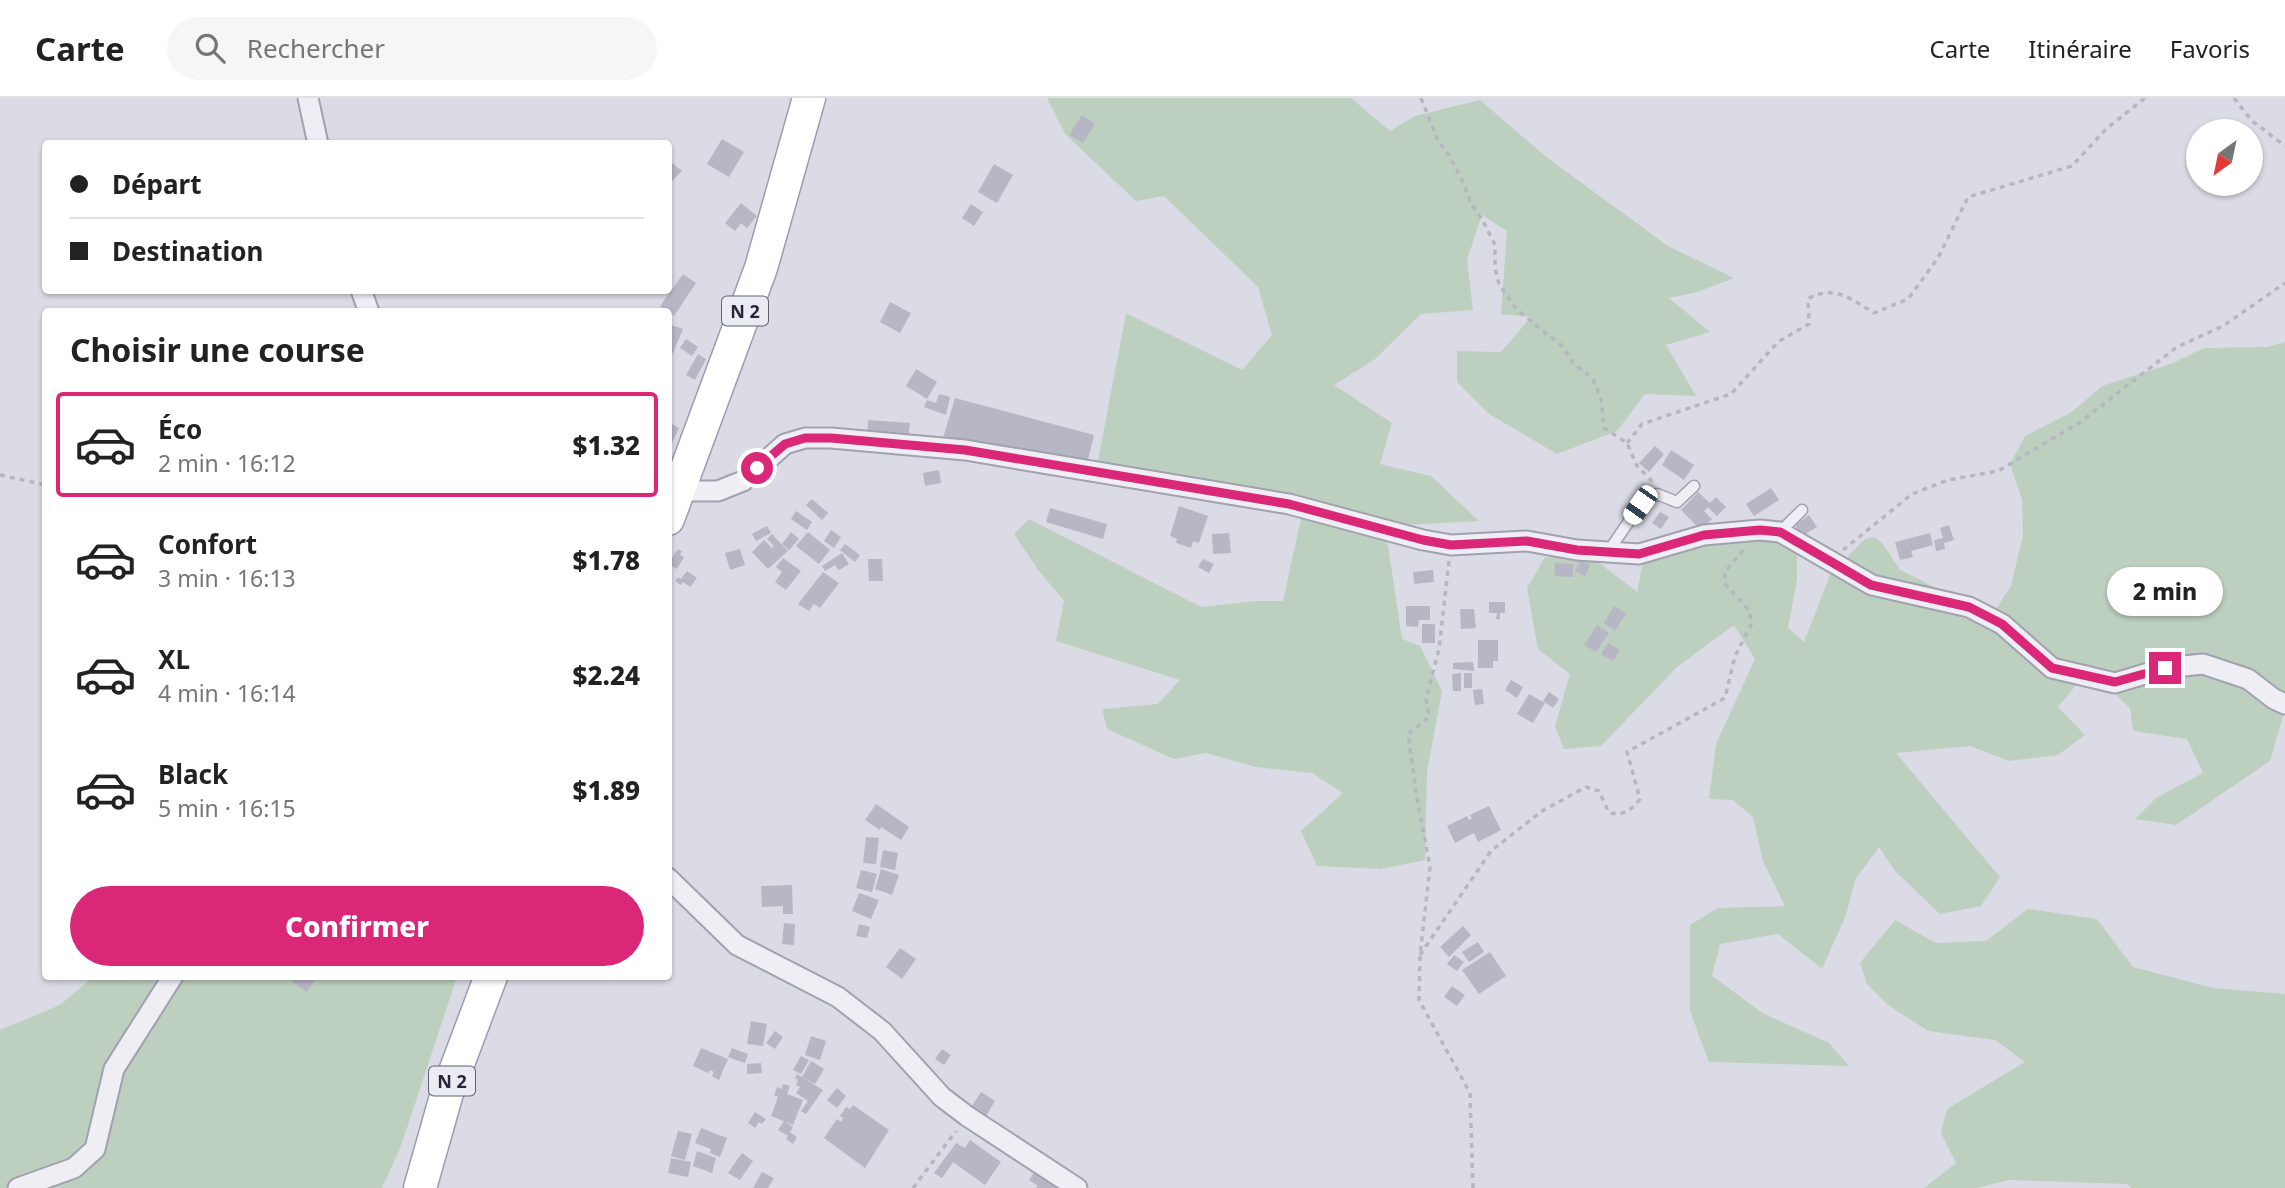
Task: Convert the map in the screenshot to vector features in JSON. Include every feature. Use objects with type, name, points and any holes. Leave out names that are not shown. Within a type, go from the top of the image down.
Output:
[{"type":"main road","name":"N 2","points":[[672,499],[761,268],[809,98]]},
{"type":"main road","name":"N 2","points":[[420,1188],[447,1093],[490,980]]},
{"type":"street","points":[[308,98],[317,140]]},
{"type":"street","points":[[672,499],[718,491],[743,481],[785,444],[805,438],[831,438],[965,450],[1289,504],[1451,545],[1527,541],[1607,553],[1639,554],[1704,535],[1760,530],[1780,532],[1871,585],[1969,607],[2002,624],[2052,668],[2115,682],[2165,668],[2203,664],[2248,679],[2285,704]]},
{"type":"street","points":[[672,882],[737,945],[838,997],[881,1031],[942,1097],[1077,1188]]},
{"type":"street","points":[[18,1188],[74,1168],[96,1149],[114,1069],[170,980]]},
{"type":"lane","points":[[1607,553],[1640,505],[1657,494],[1677,502],[1694,486]]},
{"type":"lane","points":[[1780,532],[1802,510]]},
{"type":"path","points":[[1421,98],[1437,141],[1448,154],[1495,245],[1495,268],[1499,284],[1516,309],[1562,346],[1574,365],[1593,379],[1601,399],[1604,428],[1627,443],[1637,466],[1660,488],[1682,499]]},
{"type":"path","points":[[1627,443],[1642,424],[1731,394],[1778,342],[1809,324],[1808,299],[1818,293],[1843,294],[1874,313],[1908,299],[1938,258],[1968,197],[2071,166],[2106,129],[2145,98]]},
{"type":"path","points":[[2234,98],[2251,121],[2285,145]]},
{"type":"path","points":[[1830,560],[1912,494],[1948,481],[1998,471],[2079,423],[2177,347],[2223,326],[2285,284]]},
{"type":"path","points":[[0,475],[42,484]]},
{"type":"path","points":[[1420,956],[1491,851],[1542,811],[1587,787],[1599,790],[1609,813],[1621,815],[1633,809],[1640,799],[1627,752],[1725,698],[1735,656],[1752,623],[1749,610],[1725,584],[1725,572],[1760,530]]},
{"type":"path","points":[[1451,545],[1439,649],[1426,699],[1429,717],[1408,734],[1430,867],[1420,956],[1419,1000],[1470,1093],[1473,1188]]},
{"type":"path","points":[[913,1188],[967,1116]]},
{"type":"green space","points":[[1047,98],[1351,98],[1390,131],[1415,116],[1480,100],[1545,156],[1668,246],[1734,278],[1697,292],[1669,298],[1710,332],[1666,345],[1696,396],[1645,394],[1617,431],[1557,454],[1489,414],[1457,382],[1457,351],[1501,352],[1531,317],[1501,314],[1507,231],[1482,215],[1467,260],[1473,310],[1421,314],[1374,360],[1334,385],[1392,423],[1380,464],[1431,476],[1479,521],[1385,526],[1402,639],[1420,646],[1442,691],[1427,772],[1425,860],[1381,869],[1317,866],[1301,831],[1343,793],[1312,773],[1256,767],[1206,753],[1174,759],[1107,729],[1102,709],[1158,704],[1180,680],[1056,641],[1064,601],[1014,534],[1029,519],[1201,607],[1283,601],[1304,505],[1098,461],[1126,313],[1242,370],[1272,335],[1258,287],[1164,196],[1136,201],[1065,134]]},
{"type":"green space","points":[[2285,342],[2285,709],[2270,761],[2176,825],[2135,819],[2156,798],[2203,773],[2187,739],[2133,731],[2130,708],[2111,690],[2077,684],[2058,707],[2085,735],[2058,755],[2009,761],[1970,746],[1896,753],[2000,877],[1981,906],[1940,914],[1895,871],[1879,847],[1855,880],[1846,915],[1822,969],[1778,934],[1720,944],[1712,976],[1764,1014],[1829,1043],[1849,1066],[1709,1062],[1690,1011],[1690,925],[1718,908],[1785,906],[1763,861],[1753,817],[1733,800],[1709,799],[1716,744],[1755,659],[1734,625],[1677,667],[1601,746],[1564,749],[1555,726],[1570,674],[1538,649],[1527,588],[1545,557],[1590,556],[1637,592],[1643,562],[1676,542],[1763,537],[1797,550],[1797,579],[1788,628],[1804,642],[1831,573],[1865,539],[1874,537],[1883,544],[1900,570],[1992,615],[2011,586],[2023,535],[2022,500],[2010,464],[2025,436],[2072,412],[2102,386],[2173,363],[2204,348],[2267,347]]},
{"type":"green space","points":[[2028,909],[2097,919],[2133,967],[2213,988],[2285,994],[2285,1188],[2131,1188],[2127,1184],[2008,1180],[1977,1188],[1924,1188],[1956,1163],[1941,1133],[1947,1109],[2025,1062],[1995,1040],[1928,1031],[1888,1005],[1867,984],[1860,963],[1895,920],[1936,943],[1986,941]]},
{"type":"green space","points":[[89,980],[456,980],[401,1146],[382,1188],[0,1188],[0,1030],[60,1005]]},
{"type":"building","points":[[1082,115],[1095,124],[1083,143],[1069,135]]},
{"type":"building","points":[[722,139],[744,152],[729,177],[707,164]]},
{"type":"building","points":[[672,163],[682,171],[672,181]]},
{"type":"building","points":[[994,164],[1013,175],[997,203],[978,192]]},
{"type":"building","points":[[741,203],[757,216],[747,228],[741,223],[735,231],[725,223]]},
{"type":"building","points":[[971,204],[983,212],[974,226],[962,218]]},
{"type":"building","points":[[683,274],[696,283],[674,316],[672,308],[660,306],[669,294],[672,294],[672,289]]},
{"type":"building","points":[[890,302],[911,313],[900,333],[880,322]]},
{"type":"building","points":[[672,325],[683,329],[672,353]]},
{"type":"building","points":[[686,339],[698,347],[692,356],[680,348]]},
{"type":"building","points":[[698,354],[706,359],[695,380],[686,375]]},
{"type":"building","points":[[916,369],[937,382],[927,399],[906,386]]},
{"type":"building","points":[[939,394],[950,397],[946,415],[924,407],[927,400],[936,403]]},
{"type":"building","points":[[955,398],[1094,435],[1087,463],[941,445]]},
{"type":"building","points":[[868,420],[910,423],[908,443],[867,440]]},
{"type":"building","points":[[672,424],[679,428],[672,443]]},
{"type":"building","points":[[1655,446],[1664,454],[1649,472],[1639,463]]},
{"type":"building","points":[[1671,450],[1694,465],[1684,480],[1662,465]]},
{"type":"building","points":[[939,470],[941,483],[925,486],[923,473]]},
{"type":"building","points":[[1771,488],[1779,500],[1754,516],[1746,504]]},
{"type":"building","points":[[1698,492],[1710,503],[1716,497],[1726,507],[1717,516],[1708,507],[1704,511],[1712,519],[1701,530],[1681,510]]},
{"type":"building","points":[[812,499],[828,513],[822,520],[806,505]]},
{"type":"building","points":[[1179,506],[1208,516],[1199,543],[1193,541],[1191,548],[1176,543],[1177,539],[1170,536]]},
{"type":"building","points":[[1050,508],[1107,524],[1103,539],[1046,522]]},
{"type":"building","points":[[796,511],[812,522],[807,530],[791,519]]},
{"type":"building","points":[[1660,512],[1669,517],[1661,529],[1652,523]]},
{"type":"building","points":[[1809,515],[1817,527],[1802,536],[1795,525]]},
{"type":"building","points":[[1949,525],[1954,540],[1944,543],[1945,549],[1936,551],[1934,540],[1943,538],[1940,528]]},
{"type":"building","points":[[767,526],[771,533],[756,541],[752,534]]},
{"type":"building","points":[[831,530],[841,537],[834,548],[824,541]]},
{"type":"building","points":[[791,532],[799,539],[789,550],[782,544]]},
{"type":"building","points":[[808,532],[830,550],[819,564],[796,546]]},
{"type":"building","points":[[1229,533],[1231,553],[1213,554],[1212,534]]},
{"type":"building","points":[[1930,533],[1933,545],[1911,551],[1913,557],[1900,560],[1895,542]]},
{"type":"building","points":[[772,534],[788,551],[768,569],[752,552],[764,540],[772,548],[774,546],[767,539]]},
{"type":"building","points":[[845,544],[860,555],[855,562],[840,550]]},
{"type":"building","points":[[678,549],[682,551],[680,555],[684,557],[677,569],[672,566],[672,558]]},
{"type":"building","points":[[740,549],[745,565],[730,570],[725,553]]},
{"type":"building","points":[[842,553],[849,564],[839,570],[835,565],[825,571],[822,566]]},
{"type":"building","points":[[783,558],[801,571],[786,590],[775,582],[782,572],[776,567]]},
{"type":"building","points":[[868,559],[882,559],[883,581],[869,581]]},
{"type":"building","points":[[1203,559],[1214,564],[1209,573],[1198,567]]},
{"type":"building","points":[[1580,560],[1590,565],[1585,576],[1575,571]]},
{"type":"building","points":[[1555,563],[1573,564],[1573,577],[1554,576]]},
{"type":"building","points":[[1433,570],[1434,582],[1414,584],[1413,572]]},
{"type":"building","points":[[687,571],[697,578],[690,587],[675,581],[678,577],[681,579]]},
{"type":"building","points":[[823,572],[839,583],[820,608],[814,604],[809,611],[798,604]]},
{"type":"building","points":[[1489,602],[1505,602],[1505,613],[1500,613],[1500,619],[1496,619],[1497,613],[1489,613]]},
{"type":"building","points":[[1406,606],[1430,606],[1430,620],[1419,620],[1418,627],[1406,626]]},
{"type":"building","points":[[1614,606],[1626,613],[1615,631],[1604,623]]},
{"type":"building","points":[[1460,609],[1474,609],[1476,628],[1461,629]]},
{"type":"building","points":[[1422,624],[1435,624],[1435,643],[1422,643]]},
{"type":"building","points":[[1597,625],[1609,633],[1596,652],[1584,645]]},
{"type":"building","points":[[1478,640],[1498,640],[1498,661],[1493,661],[1493,668],[1478,668]]},
{"type":"building","points":[[1608,643],[1620,650],[1613,661],[1601,654]]},
{"type":"building","points":[[1473,662],[1474,671],[1453,669],[1453,663]]},
{"type":"building","points":[[1461,673],[1461,691],[1453,691],[1452,674]]},
{"type":"building","points":[[1464,673],[1472,673],[1472,688],[1464,688]]},
{"type":"building","points":[[1511,680],[1523,687],[1517,698],[1505,690]]},
{"type":"building","points":[[1482,689],[1484,704],[1475,705],[1473,690]]},
{"type":"building","points":[[1549,692],[1559,699],[1553,708],[1543,701]]},
{"type":"building","points":[[1529,694],[1545,703],[1533,723],[1517,714]]},
{"type":"building","points":[[876,804],[909,827],[901,840],[865,820]]},
{"type":"building","points":[[1489,806],[1501,830],[1478,842],[1474,833],[1455,843],[1447,826],[1467,816],[1469,820],[1472,819],[1470,815]]},
{"type":"building","points":[[866,837],[879,838],[876,864],[863,863]]},
{"type":"building","points":[[883,850],[898,853],[895,870],[880,867]]},
{"type":"building","points":[[881,869],[899,875],[892,895],[875,889]]},
{"type":"building","points":[[861,870],[877,874],[872,892],[856,888]]},
{"type":"building","points":[[792,885],[793,914],[783,914],[783,906],[762,907],[761,886]]},
{"type":"building","points":[[859,893],[879,900],[871,919],[852,911]]},
{"type":"building","points":[[784,923],[795,924],[794,945],[782,944]]},
{"type":"building","points":[[859,924],[870,927],[867,938],[856,936]]},
{"type":"building","points":[[1463,926],[1471,935],[1449,957],[1440,947]]},
{"type":"building","points":[[1478,942],[1484,952],[1469,962],[1462,952]]},
{"type":"building","points":[[900,948],[916,959],[902,979],[886,967]]},
{"type":"building","points":[[1490,952],[1506,976],[1479,994],[1462,970]]},
{"type":"building","points":[[1454,955],[1464,962],[1457,971],[1447,964]]},
{"type":"building","points":[[293,980],[315,980],[307,992],[292,982]]},
{"type":"building","points":[[1452,986],[1465,995],[1457,1006],[1444,997]]},
{"type":"building","points":[[751,1021],[767,1024],[763,1046],[747,1044]]},
{"type":"building","points":[[775,1031],[783,1037],[775,1049],[766,1043]]},
{"type":"building","points":[[811,1036],[826,1041],[820,1060],[805,1055]]},
{"type":"building","points":[[701,1048],[728,1059],[719,1080],[712,1076],[714,1072],[710,1070],[708,1073],[693,1066]]},
{"type":"building","points":[[732,1048],[748,1054],[745,1063],[728,1057]]},
{"type":"building","points":[[942,1049],[951,1055],[944,1065],[935,1059]]},
{"type":"building","points":[[801,1056],[809,1060],[801,1074],[793,1070]]},
{"type":"building","points":[[811,1061],[824,1069],[815,1084],[802,1077]]},
{"type":"building","points":[[761,1063],[762,1073],[747,1074],[747,1064]]},
{"type":"building","points":[[797,1074],[823,1090],[806,1114],[801,1111],[808,1101],[796,1093],[800,1087],[796,1085]]},
{"type":"building","points":[[783,1084],[790,1086],[787,1094],[803,1100],[793,1125],[771,1116],[778,1097],[774,1095],[777,1087],[782,1089]]},
{"type":"building","points":[[837,1088],[846,1096],[837,1108],[827,1100]]},
{"type":"building","points":[[981,1092],[995,1101],[982,1123],[967,1114]]},
{"type":"building","points":[[853,1105],[889,1130],[865,1168],[824,1138],[837,1119],[841,1122],[843,1118],[840,1116],[846,1107],[850,1109]]},
{"type":"building","points":[[755,1112],[766,1119],[762,1124],[759,1122],[755,1128],[748,1123]]},
{"type":"building","points":[[784,1121],[793,1127],[790,1132],[797,1137],[793,1144],[786,1139],[788,1136],[778,1130]]},
{"type":"building","points":[[701,1128],[727,1138],[720,1157],[710,1153],[711,1149],[695,1143]]},
{"type":"building","points":[[678,1131],[692,1134],[685,1160],[671,1156]]},
{"type":"building","points":[[970,1140],[1001,1162],[985,1185],[953,1162],[942,1178],[934,1173],[956,1143],[965,1148]]},
{"type":"building","points":[[697,1151],[716,1158],[712,1173],[693,1166]]},
{"type":"building","points":[[742,1153],[753,1161],[740,1180],[728,1173]]},
{"type":"building","points":[[671,1158],[691,1162],[688,1177],[668,1173]]},
{"type":"building","points":[[1036,1170],[1058,1185],[1056,1188],[1036,1188],[1038,1186],[1029,1180]]},
{"type":"building","points":[[762,1172],[774,1178],[768,1188],[753,1188]]},
{"type":"route","points":[[757,468],[785,444],[805,438],[831,438],[965,450],[1289,504],[1451,545],[1527,541],[1577,550],[1639,554],[1704,535],[1760,530],[1780,532],[1871,585],[1969,607],[2002,624],[2052,668],[2115,682],[2165,668]]}]
